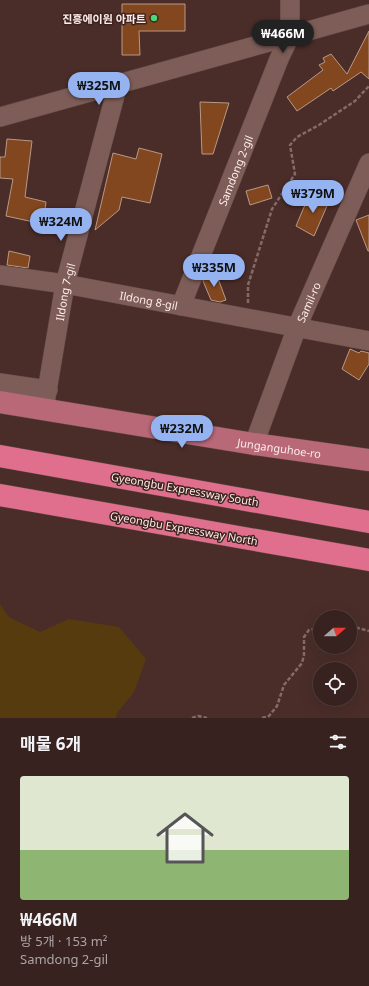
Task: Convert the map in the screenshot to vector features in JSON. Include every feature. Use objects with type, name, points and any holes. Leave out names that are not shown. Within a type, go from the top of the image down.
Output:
[{"type":"highway","name":"Gyeongbu Expressway South","points":[[0,456],[369,522]]},
{"type":"highway","name":"Gyeongbu Expressway North","points":[[0,495],[369,560]]},
{"type":"main road","name":"Junganguhoe-ro","points":[[0,402],[46,399],[254,444],[369,460]]},
{"type":"street","points":[[290,0],[290,36]]},
{"type":"street","points":[[0,117],[369,14]]},
{"type":"street","name":"Samdong 2-gil","points":[[181,306],[279,59],[290,36]]},
{"type":"street","name":"Ildong 7-gil","points":[[46,399],[65,284],[118,84]]},
{"type":"street","name":"Samil-ro","points":[[254,444],[297,327],[369,163]]},
{"type":"street","name":"Ildong 8-gil","points":[[0,275],[65,284],[369,341]]},
{"type":"street","points":[[0,383],[46,399]]},
{"type":"path","points":[[244,318],[249,298],[248,285],[272,209],[295,174],[290,145],[297,137],[319,125],[355,101],[369,86]]},
{"type":"path","points":[[357,628],[369,631]]},
{"type":"path","points":[[262,718],[269,716],[277,706],[284,684],[302,663],[304,655],[304,637],[310,630],[313,629]]},
{"type":"path","points":[[192,718],[198,716],[207,718]]},
{"type":"shaded area","points":[[0,604],[9,617],[40,632],[69,619],[119,627],[146,659],[134,692],[117,713],[116,718],[0,718]]},
{"type":"building","name":"진흥에이원 아파트","points":[[122,4],[185,4],[185,31],[139,31],[140,55],[122,55]]},
{"type":"building","points":[[369,31],[369,79],[361,72],[333,91],[331,88],[297,111],[287,97],[323,70],[319,65],[325,62],[323,58],[331,54],[347,74]]},
{"type":"building","points":[[200,102],[229,103],[213,154],[202,154]]},
{"type":"building","points":[[7,139],[32,141],[25,197],[46,202],[43,224],[6,216],[13,179],[0,178],[0,157],[5,157]]},
{"type":"building","points":[[139,148],[162,154],[150,203],[122,197],[119,210],[95,230],[113,153],[136,159]]},
{"type":"building","points":[[268,185],[272,198],[250,205],[246,191]]},
{"type":"building","points":[[317,193],[330,199],[314,236],[296,226],[304,207]]},
{"type":"building","points":[[369,215],[369,251],[368,251],[356,220]]},
{"type":"building","points":[[9,251],[30,256],[28,268],[7,265]]},
{"type":"building","points":[[216,273],[226,300],[220,302],[211,300],[203,281],[204,278]]},
{"type":"building","points":[[350,349],[359,353],[361,351],[369,353],[369,364],[359,380],[342,369]]},
{"type":"place","name":"진흥에이원 아파트","points":[[154,18]]}]
